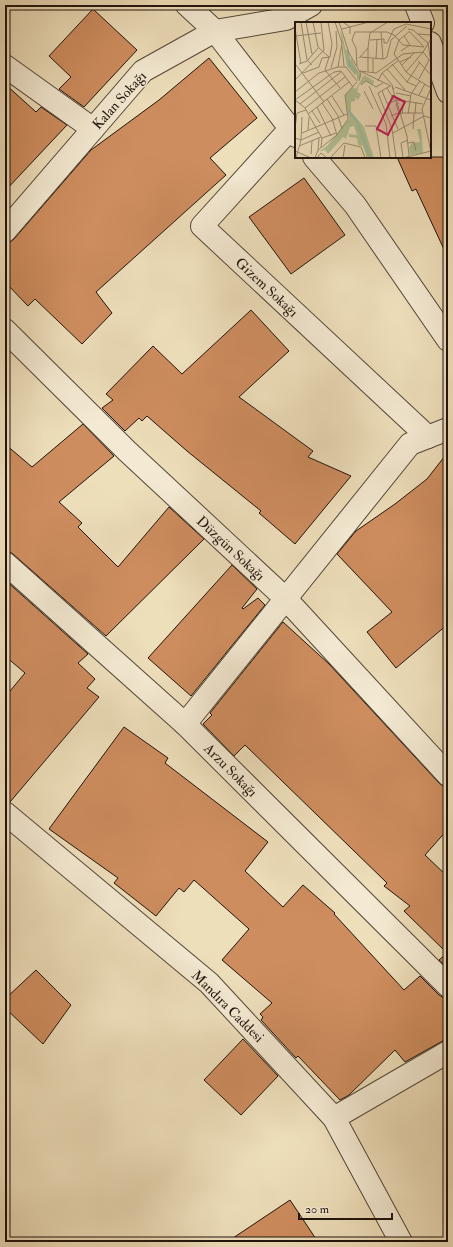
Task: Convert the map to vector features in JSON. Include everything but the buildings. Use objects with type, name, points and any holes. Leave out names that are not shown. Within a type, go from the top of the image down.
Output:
[{"type":"street","points":[[186,5],[216,31],[293,133]]},
{"type":"street","name":"Kalan Sokağı","points":[[5,231],[143,71],[216,31],[286,19],[311,5]]},
{"type":"street","points":[[416,5],[423,22]]},
{"type":"street","points":[[431,46],[448,92]]},
{"type":"street","points":[[5,66],[93,129]]},
{"type":"street","name":"Gizem Sokağı","points":[[293,133],[202,226],[438,433]]},
{"type":"street","points":[[315,158],[355,205],[448,340]]},
{"type":"street","name":"Düzgün Sokağı","points":[[5,330],[127,451],[285,598],[448,775]]},
{"type":"street","points":[[185,724],[410,444],[438,433]]},
{"type":"street","name":"Arzu Sokağı","points":[[5,563],[185,724],[448,986]]},
{"type":"street","name":"Mandıra Caddesi","points":[[5,813],[209,984],[334,1118],[401,1242]]},
{"type":"street","points":[[334,1118],[448,1052]]}]
